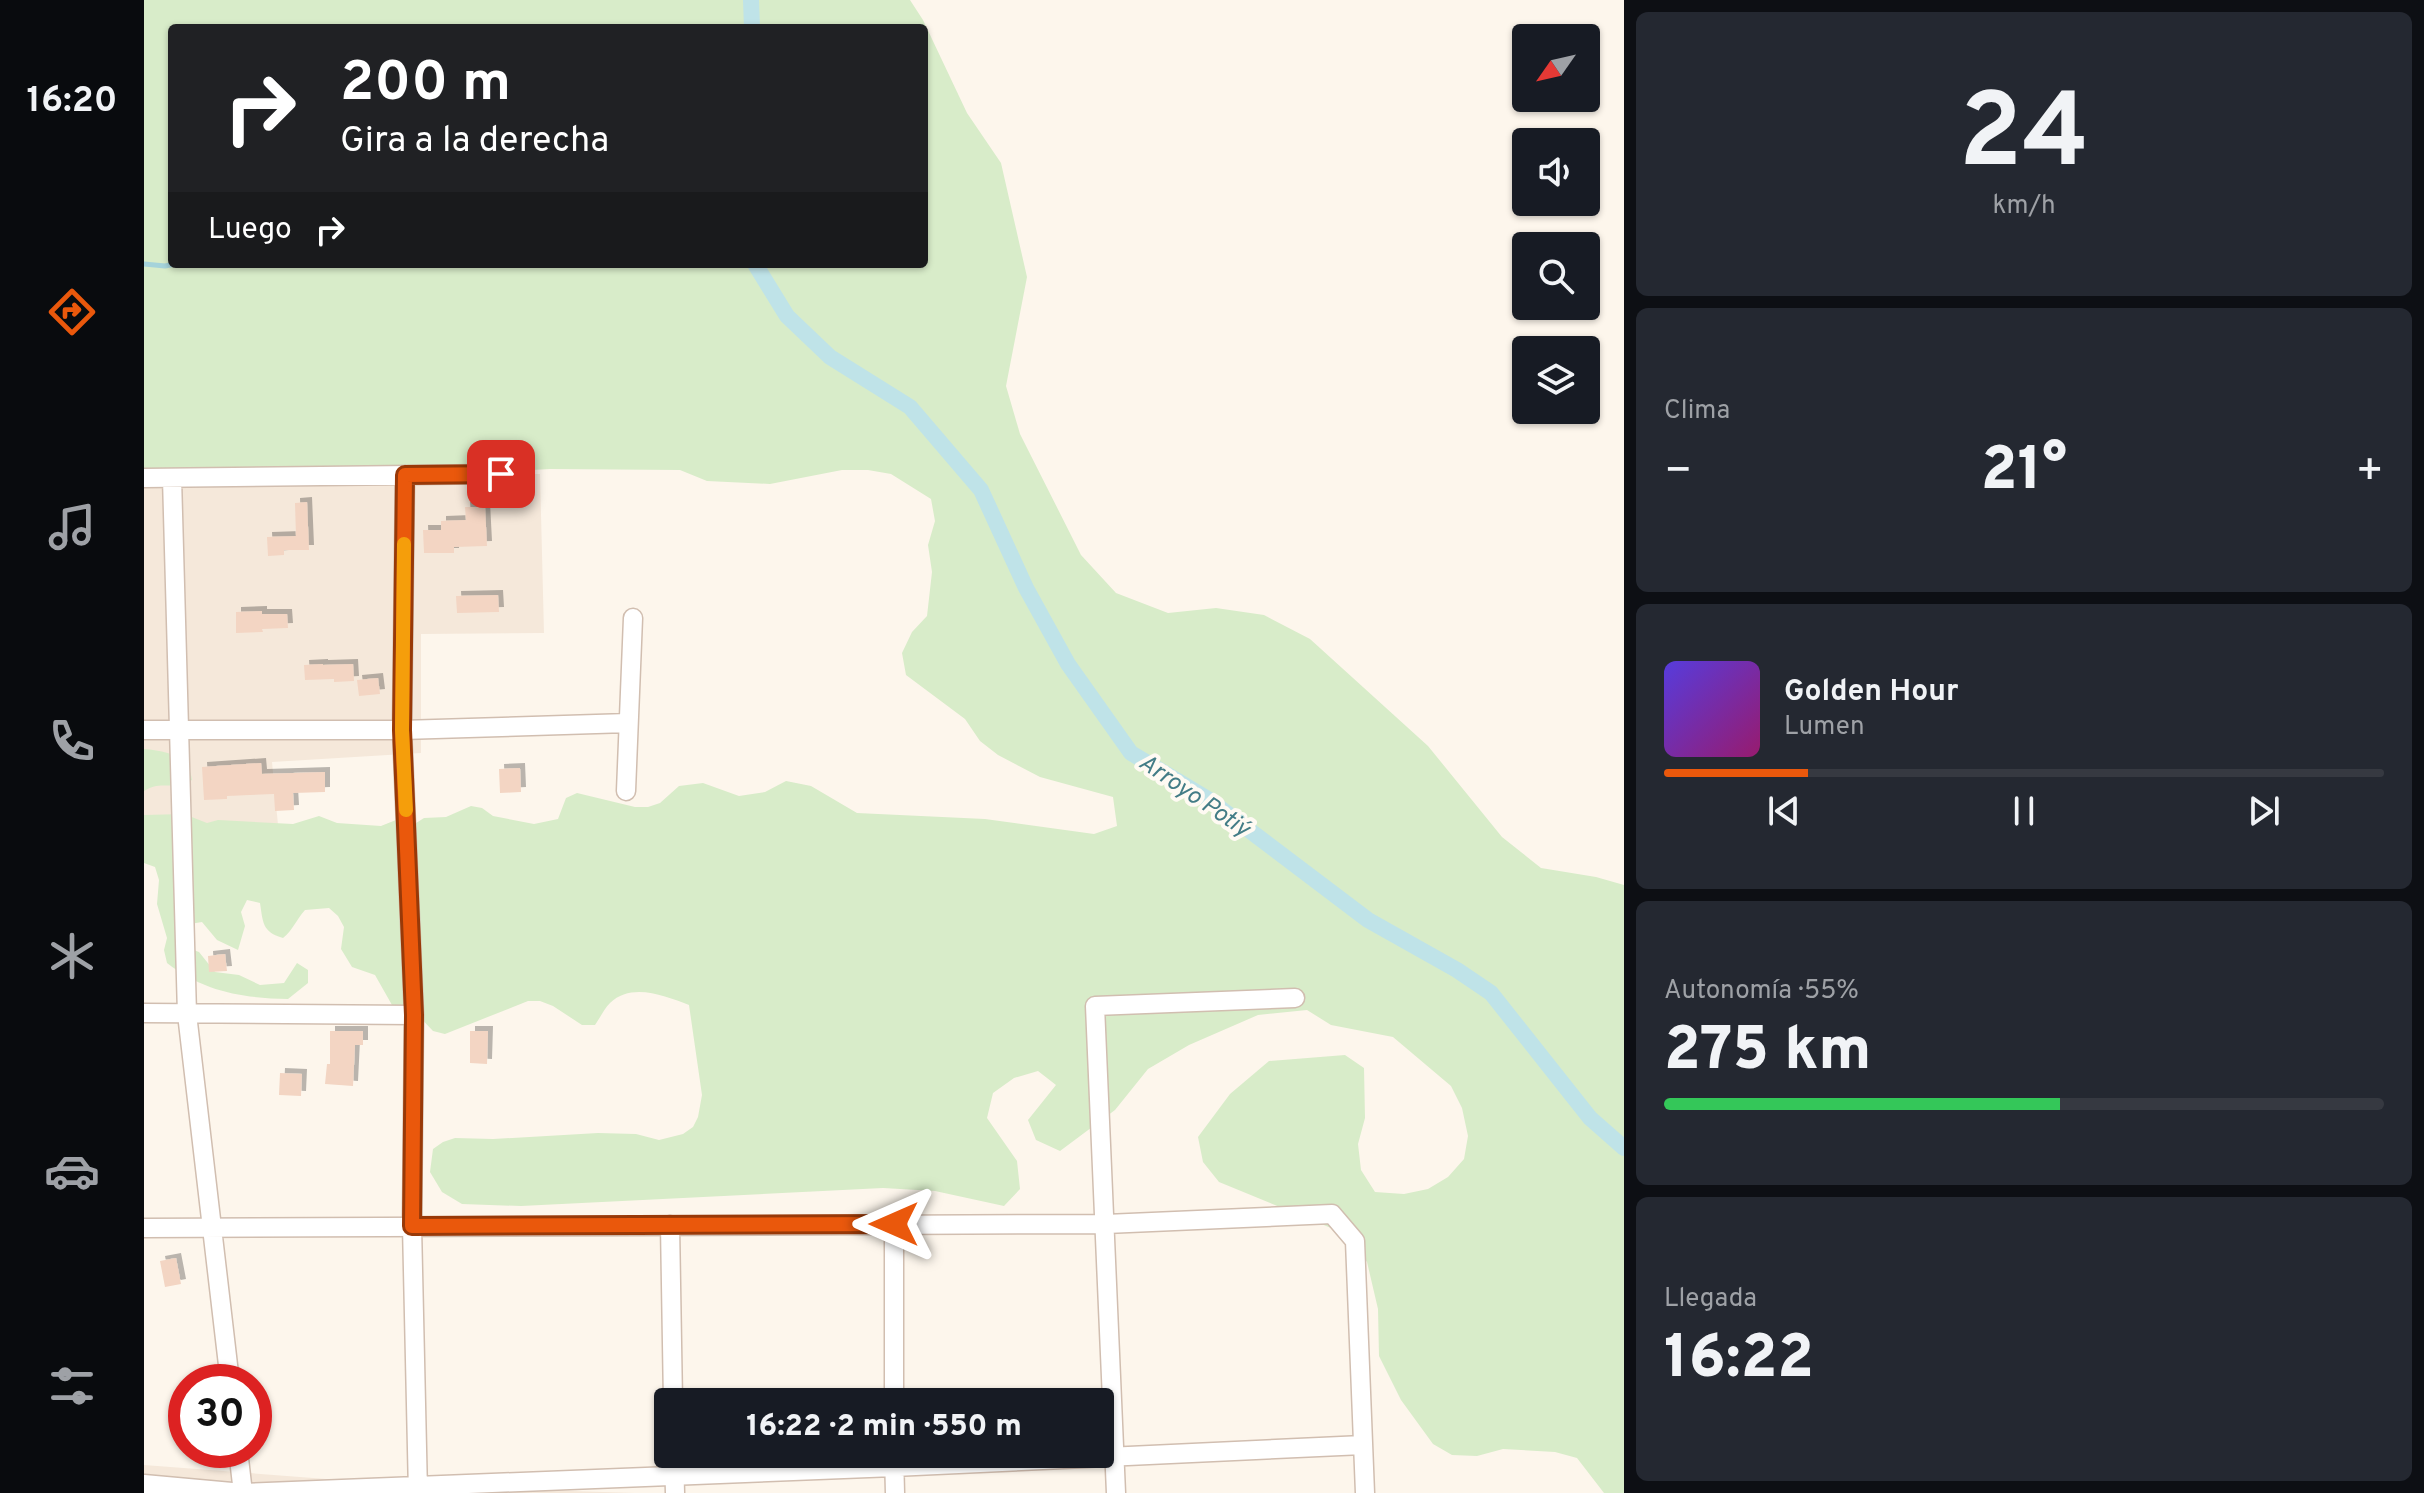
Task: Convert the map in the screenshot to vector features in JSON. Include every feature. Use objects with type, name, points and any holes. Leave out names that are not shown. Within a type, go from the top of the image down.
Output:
[{"type":"street","points":[[144,478],[501,474]]},
{"type":"street","points":[[405,475],[402,730],[414,1015],[412,1226],[418,1490]]},
{"type":"street","points":[[172,478],[187,1014],[228,1364]]},
{"type":"street","points":[[626,791],[633,618]]},
{"type":"street","points":[[144,730],[402,730],[628,723]]},
{"type":"street","points":[[1112,1388],[1095,1006],[1295,998]]},
{"type":"street","points":[[144,1013],[414,1015]]},
{"type":"street","points":[[144,1228],[1106,1224],[1332,1214],[1355,1241],[1365,1493]]},
{"type":"street","points":[[894,1224],[894,1388]]},
{"type":"street","points":[[670,1225],[673,1388]]},
{"type":"street","points":[[1116,1493],[1114,1458],[1363,1445]]},
{"type":"street","points":[[240,1468],[243,1493]]},
{"type":"street","points":[[144,1484],[243,1493],[418,1490],[674,1484],[827,1468]]},
{"type":"street","points":[[894,1468],[895,1493]]},
{"type":"shaded area","points":[[540,474],[544,633],[421,634],[421,753],[272,762],[278,825],[144,828],[144,476]]},
{"type":"shaded area","points":[[144,1465],[418,1486],[635,1493],[144,1493]]},
{"type":"green space","points":[[144,0],[910,0],[925,24],[168,24],[168,268],[928,268],[928,31],[967,113],[1001,163],[1027,277],[1006,386],[1020,434],[1081,555],[1116,593],[1168,613],[1216,608],[1264,615],[1310,639],[1428,746],[1502,837],[1541,868],[1624,885],[1624,1493],[1604,1493],[1577,1458],[1555,1452],[1503,1449],[1477,1456],[1452,1455],[1433,1444],[1401,1400],[1379,1356],[1378,1309],[1367,1262],[1350,1240],[1331,1228],[1219,1182],[1203,1162],[1198,1137],[1230,1094],[1269,1061],[1345,1055],[1364,1068],[1365,1118],[1358,1144],[1361,1170],[1375,1192],[1404,1194],[1428,1189],[1448,1177],[1464,1159],[1468,1136],[1462,1108],[1451,1086],[1393,1037],[1331,1025],[1307,1010],[1258,1015],[1189,1045],[1148,1069],[1115,1110],[1060,1151],[1036,1140],[1028,1120],[1056,1085],[1038,1071],[1014,1078],[993,1093],[987,1118],[1017,1161],[1020,1189],[1004,1206],[935,1191],[883,1188],[521,1206],[462,1204],[442,1192],[430,1172],[433,1149],[455,1138],[598,1133],[636,1134],[659,1140],[683,1134],[693,1127],[702,1095],[689,1005],[649,993],[628,993],[610,1003],[595,1025],[582,1025],[553,1006],[528,1001],[445,1034],[433,1031],[415,1012],[392,1005],[375,975],[352,967],[341,949],[344,927],[329,908],[305,910],[283,938],[267,929],[260,903],[247,900],[241,912],[245,926],[238,950],[217,940],[202,922],[190,924],[188,948],[199,952],[215,972],[239,975],[260,985],[284,983],[297,963],[308,970],[308,983],[288,999],[224,992],[195,981],[167,963],[164,950],[167,938],[157,904],[159,880],[155,867],[144,863],[144,815],[184,814],[207,823],[218,820],[293,824],[319,816],[337,823],[381,826],[396,820],[413,825],[424,818],[446,817],[471,806],[482,808],[493,816],[534,824],[558,819],[566,798],[577,793],[635,807],[648,807],[660,803],[679,786],[703,783],[739,796],[765,792],[786,781],[811,786],[857,813],[985,819],[1094,834],[1117,826],[1113,797],[1040,777],[998,755],[980,741],[965,719],[906,675],[902,653],[912,632],[927,616],[932,572],[928,545],[935,521],[931,499],[891,474],[842,470],[770,484],[707,481],[680,470],[550,469],[412,476],[144,476]]},
{"type":"green space","points":[[144,749],[175,756],[186,765],[192,780],[144,791]]},
{"type":"building","points":[[307,502],[309,550],[284,550],[284,555],[268,556],[267,537],[296,536],[295,503]]},
{"type":"building","points":[[465,507],[485,507],[487,546],[454,547],[454,553],[424,553],[423,530],[441,530],[441,521],[466,520]]},
{"type":"building","points":[[498,595],[499,612],[457,613],[456,596]]},
{"type":"building","points":[[262,611],[262,614],[287,614],[288,628],[236,633],[236,612]]},
{"type":"building","points":[[353,664],[354,681],[305,680],[304,665]]},
{"type":"building","points":[[378,678],[380,694],[359,696],[357,680]]},
{"type":"building","points":[[261,763],[262,774],[325,772],[325,792],[293,793],[294,810],[275,811],[274,794],[204,800],[202,767]]},
{"type":"building","points":[[520,768],[521,792],[500,793],[499,769]]},
{"type":"building","points":[[225,954],[227,971],[209,972],[208,956]]},
{"type":"building","points":[[330,1031],[363,1031],[363,1045],[355,1045],[353,1086],[325,1084],[327,1064],[330,1064]]},
{"type":"building","points":[[470,1031],[488,1031],[487,1064],[470,1063]]},
{"type":"building","points":[[280,1073],[302,1074],[301,1096],[279,1095]]},
{"type":"building","points":[[176,1258],[181,1284],[165,1287],[160,1261]]},
{"type":"waterway","name":"Arroyo Poti´y","points":[[751,0],[752,24]]},
{"type":"waterway","points":[[144,264],[168,265]]},
{"type":"waterway","name":"Arroyo Poti´y","points":[[757,268],[787,316],[830,357],[910,407],[981,490],[1026,588],[1068,664],[1131,753],[1208,799],[1368,920],[1457,970],[1491,993],[1590,1118],[1624,1148]]},
{"type":"slow traffic","points":[[404,544],[402,730],[406,810]]},
{"type":"route","points":[[501,474],[405,475],[402,730],[414,1015],[412,1226],[894,1224]]}]
